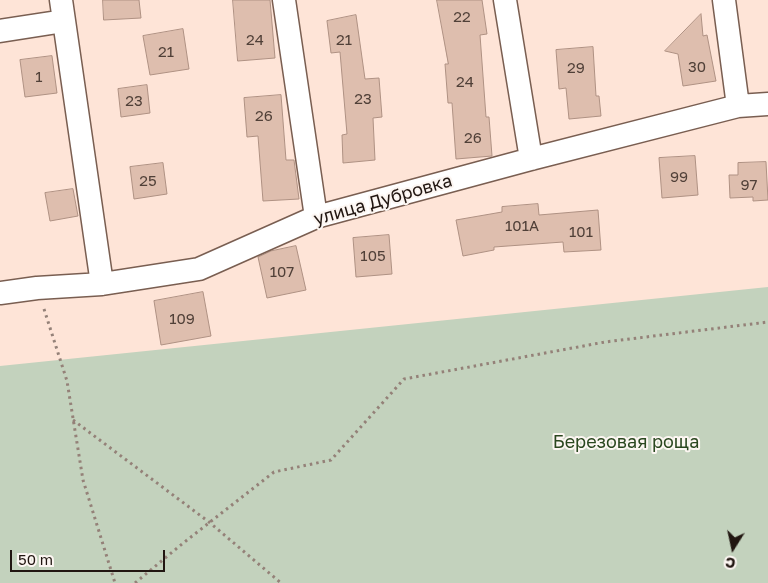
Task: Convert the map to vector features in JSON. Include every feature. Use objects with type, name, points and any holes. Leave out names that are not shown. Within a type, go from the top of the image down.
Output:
[{"type":"street","points":[[284,0],[316,217]]},
{"type":"street","points":[[505,0],[531,159]]},
{"type":"street","points":[[724,0],[738,106]]},
{"type":"street","points":[[0,31],[63,10],[102,284]]},
{"type":"street","name":"улица Дубровка","points":[[0,293],[37,288],[102,284],[198,269],[316,217],[738,106],[768,104]]},
{"type":"path","points":[[37,288],[67,381],[83,480],[115,583]]},
{"type":"path","points":[[135,583],[274,472],[331,460],[404,379],[605,342],[768,322]]},
{"type":"path","points":[[73,420],[209,522],[281,583]]},
{"type":"green space","name":"Березовая роща","points":[[768,287],[768,583],[0,583],[0,366]]},
{"type":"building","points":[[103,0],[139,0],[141,18],[104,20]]},
{"type":"building","points":[[233,0],[270,0],[275,58],[238,61]]},
{"type":"building","points":[[437,0],[482,0],[487,34],[480,35],[486,117],[489,117],[492,156],[456,159],[452,103],[448,103],[445,64],[448,64]]},
{"type":"building","points":[[701,14],[703,36],[707,35],[716,81],[683,86],[678,54],[665,51]]},
{"type":"building","points":[[356,15],[365,79],[379,78],[382,117],[373,118],[375,160],[343,163],[342,135],[347,134],[340,52],[331,53],[327,21]]},
{"type":"building","points":[[183,29],[189,69],[150,75],[143,36]]},
{"type":"building","points":[[593,47],[596,96],[599,96],[601,116],[569,119],[566,88],[559,89],[556,50]]},
{"type":"building","points":[[52,56],[57,93],[25,97],[20,60]]},
{"type":"building","points":[[147,85],[150,113],[121,117],[118,89]]},
{"type":"building","points":[[281,95],[286,160],[294,160],[299,199],[263,201],[258,136],[247,137],[244,98]]},
{"type":"building","points":[[695,156],[698,195],[662,198],[659,158]]},
{"type":"building","points":[[766,162],[768,200],[753,201],[753,197],[730,198],[729,175],[738,175],[738,163]]},
{"type":"building","points":[[163,163],[167,194],[134,199],[130,167]]},
{"type":"building","points":[[73,189],[78,216],[50,221],[45,193]]},
{"type":"building","points":[[538,204],[539,215],[598,210],[601,250],[564,252],[563,242],[494,247],[494,250],[463,256],[456,220],[502,212],[502,207]]},
{"type":"building","points":[[389,235],[392,274],[356,277],[353,238]]},
{"type":"building","points":[[296,246],[306,290],[267,298],[258,257],[271,251]]},
{"type":"building","points":[[203,292],[211,336],[161,345],[154,301]]}]
